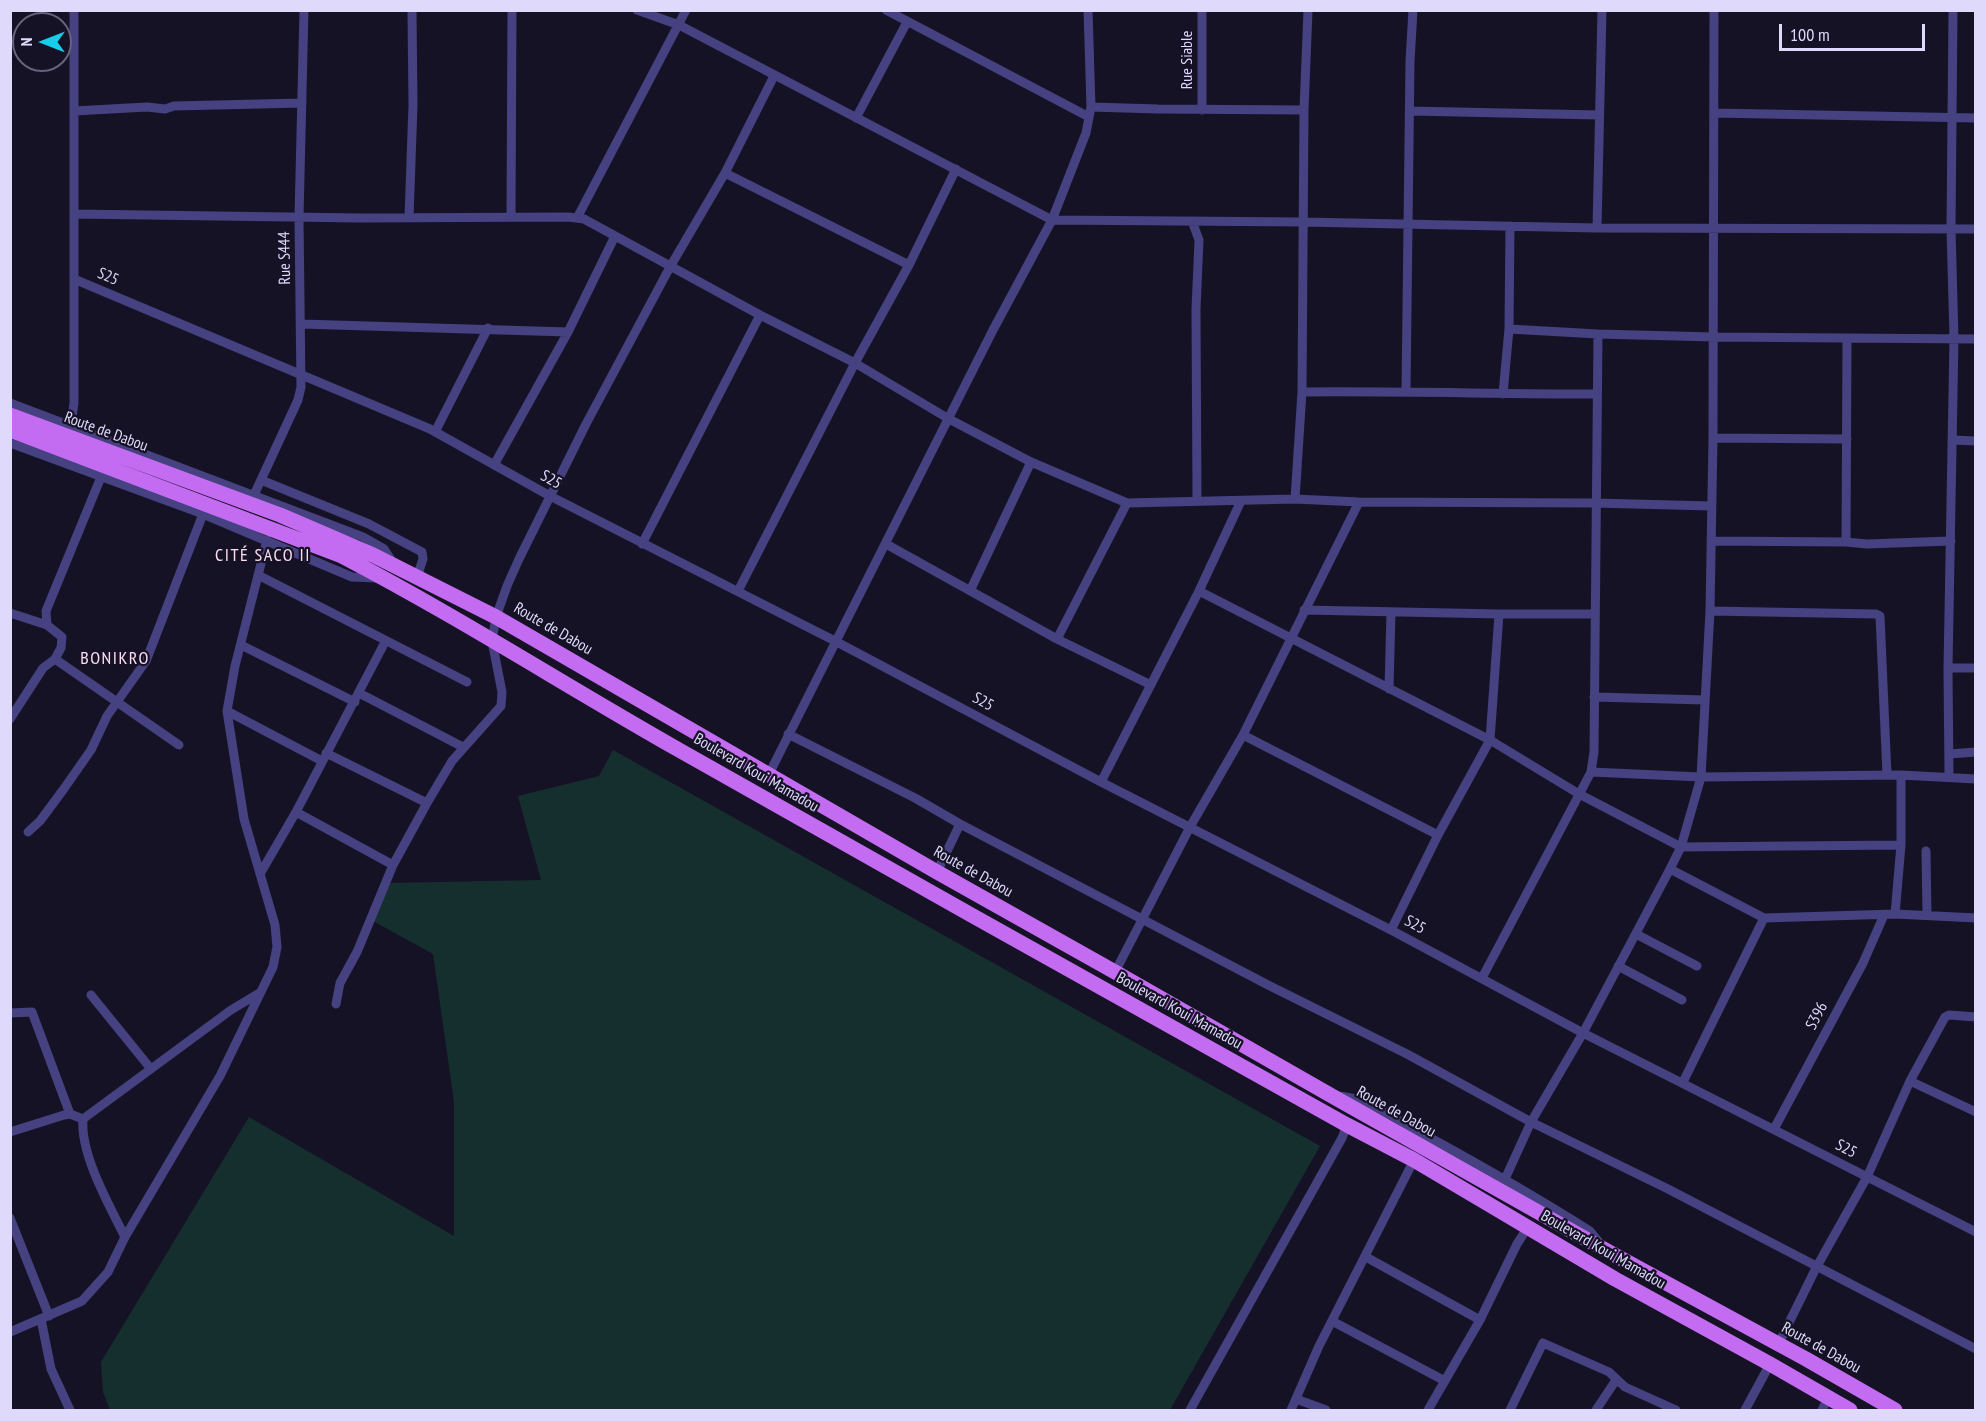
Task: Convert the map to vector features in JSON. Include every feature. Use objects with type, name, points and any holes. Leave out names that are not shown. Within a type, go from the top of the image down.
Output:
[{"type":"main road","name":"Route de Dabou","points":[[10,415],[280,515],[394,565],[496,617],[937,872],[1332,1096],[1895,1410]]},
{"type":"main road","name":"Route de Dabou","points":[[10,430],[342,556],[492,641]]},
{"type":"main road","name":"Boulevard Koui Mamadou","points":[[492,641],[760,796],[1414,1161],[1616,1280],[1770,1364],[1825,1404],[1850,1410]]},
{"type":"street","points":[[71,425],[74,403],[74,10]]},
{"type":"street","name":"Rue S444","points":[[254,495],[298,399],[302,374],[299,217],[304,10]]},
{"type":"street","points":[[409,218],[412,10]]},
{"type":"street","points":[[511,217],[512,10]]},
{"type":"street","points":[[638,10],[679,25],[1052,220],[1192,220],[1597,228],[1976,229]]},
{"type":"street","points":[[577,218],[686,10]]},
{"type":"street","points":[[886,10],[1089,117]]},
{"type":"street","points":[[769,774],[948,419],[1052,220],[1081,147],[1089,117],[1088,10]]},
{"type":"street","name":"Rue Siable","points":[[1202,10],[1202,110]]},
{"type":"street","points":[[1295,499],[1302,392],[1308,10]]},
{"type":"street","points":[[1406,391],[1413,10]]},
{"type":"street","points":[[1597,228],[1602,10]]},
{"type":"street","points":[[1505,1179],[1531,1122],[1583,1033],[1670,870],[1681,847],[1701,777],[1710,611],[1713,438],[1714,10]]},
{"type":"street","points":[[1949,776],[1948,668],[1954,338],[1951,229],[1953,10]]},
{"type":"street","points":[[856,118],[907,22]]},
{"type":"street","points":[[336,1004],[344,973],[357,952],[393,865],[427,802],[463,747],[501,706],[501,692],[492,641],[496,617],[507,586],[550,496],[670,267],[725,172],[774,76]]},
{"type":"street","points":[[74,111],[302,103]]},
{"type":"street","points":[[1090,107],[1305,110]]},
{"type":"street","points":[[1410,111],[1599,115]]},
{"type":"street","points":[[1714,113],[1976,118]]},
{"type":"street","points":[[738,591],[855,363],[909,265],[956,169]]},
{"type":"street","points":[[725,172],[909,265]]},
{"type":"street","points":[[74,214],[577,218],[596,225],[760,315],[855,363],[948,419],[1031,462],[1127,504],[1197,500],[1295,499],[1359,502],[1711,506]]},
{"type":"street","points":[[1192,220],[1199,240],[1196,309],[1197,500]]},
{"type":"street","points":[[1503,394],[1509,329],[1510,226]]},
{"type":"street","points":[[494,465],[568,332],[615,236]]},
{"type":"street","name":"S25","points":[[74,279],[435,432],[550,496],[835,641],[1101,782],[1391,930],[1583,1033],[1976,1232]]},
{"type":"street","points":[[642,544],[760,315]]},
{"type":"street","points":[[301,324],[568,332]]},
{"type":"street","points":[[435,432],[488,328]]},
{"type":"street","points":[[1509,329],[1714,337],[1976,339]]},
{"type":"street","points":[[1482,978],[1592,772],[1598,334]]},
{"type":"street","points":[[1846,339],[1846,542]]},
{"type":"street","points":[[1302,392],[1597,394]]},
{"type":"street","points":[[10,403],[363,537],[384,549],[394,565]]},
{"type":"street","points":[[1713,438],[1847,438]]},
{"type":"street","points":[[1952,440],[1976,441]]},
{"type":"street","points":[[10,442],[203,514],[352,577],[384,578]]},
{"type":"street","points":[[970,591],[1031,462]]},
{"type":"street","points":[[47,625],[46,610],[101,477]]},
{"type":"street","points":[[261,480],[369,524],[422,552],[423,559],[417,577]]},
{"type":"street","points":[[1101,782],[1199,591],[1241,501]]},
{"type":"street","points":[[1115,972],[1190,827],[1243,735],[1359,502]]},
{"type":"street","points":[[1057,639],[1127,504]]},
{"type":"street","points":[[28,832],[40,821],[69,782],[91,750],[107,716],[146,661],[203,514]]},
{"type":"street","points":[[363,537],[369,524]]},
{"type":"street","points":[[10,1332],[82,1301],[108,1272],[125,1237],[220,1076],[273,967],[277,947],[275,925],[244,819],[227,711],[267,540]]},
{"type":"street","points":[[1711,541],[1866,544],[1952,541]]},
{"type":"street","points":[[886,544],[1057,639],[1151,685]]},
{"type":"street","points":[[258,575],[467,682]]},
{"type":"street","points":[[1199,591],[1490,741],[1579,794],[1681,847],[1901,845]]},
{"type":"street","points":[[1304,610],[1594,614]]},
{"type":"street","points":[[1710,611],[1855,613],[1880,616],[1887,775]]},
{"type":"street","points":[[1389,689],[1391,612]]},
{"type":"street","points":[[10,614],[47,625],[60,633],[63,641],[55,659],[43,668],[10,719]]},
{"type":"street","points":[[1391,930],[1437,835],[1490,741],[1499,614]]},
{"type":"street","points":[[260,874],[296,812],[385,642]]},
{"type":"street","points":[[241,645],[355,702]]},
{"type":"street","points":[[55,659],[179,745]]},
{"type":"street","points":[[1948,668],[1976,668]]},
{"type":"street","points":[[359,693],[463,747]]},
{"type":"street","points":[[1594,697],[1705,700]]},
{"type":"street","points":[[227,711],[427,802]]},
{"type":"street","points":[[788,734],[915,798],[960,825],[1143,918],[1270,986],[1407,1054],[1531,1122],[1668,1189],[1816,1268],[1976,1349]]},
{"type":"street","points":[[1243,735],[1437,835]]},
{"type":"street","points":[[1949,754],[1976,752]]},
{"type":"street","points":[[1592,772],[1701,777],[1901,774],[1976,779]]},
{"type":"street","points":[[1895,914],[1901,845],[1901,774]]},
{"type":"street","points":[[296,812],[393,865]]},
{"type":"street","points":[[937,872],[960,825]]},
{"type":"street","points":[[1926,851],[1927,915]]},
{"type":"street","points":[[1670,870],[1764,918],[1895,914],[1976,918]]},
{"type":"street","name":"S396","points":[[1774,1129],[1863,963],[1884,915]]},
{"type":"street","points":[[1683,1082],[1764,918]]},
{"type":"street","points":[[1636,934],[1697,966]]},
{"type":"street","points":[[1618,966],[1682,1000]]},
{"type":"street","points":[[125,1237],[104,1194],[91,1160],[82,1132],[83,1119],[231,1010],[262,991]]},
{"type":"street","points":[[91,995],[151,1069]]},
{"type":"street","points":[[10,1013],[32,1012],[70,1114]]},
{"type":"street","points":[[1778,1345],[1816,1268],[1866,1177],[1910,1081],[1946,1015],[1976,1017]]},
{"type":"street","points":[[1910,1081],[1976,1112]]},
{"type":"street","points":[[1332,1096],[1351,1096],[1505,1179],[1590,1231],[1609,1252]]},
{"type":"street","points":[[10,1132],[70,1114],[83,1119]]},
{"type":"street","points":[[1190,1410],[1254,1298],[1347,1125]]},
{"type":"street","points":[[1291,1410],[1319,1346],[1414,1161]]},
{"type":"street","points":[[10,1218],[45,1318],[51,1369],[70,1410]]},
{"type":"street","points":[[1428,1410],[1528,1227]]},
{"type":"street","points":[[1366,1257],[1479,1320]]},
{"type":"street","points":[[1332,1321],[1445,1381]]},
{"type":"street","points":[[1510,1410],[1543,1343],[1610,1372],[1616,1380],[1633,1391],[1676,1410]]},
{"type":"street","points":[[1745,1410],[1770,1364]]},
{"type":"street","points":[[1596,1410],[1616,1380]]},
{"type":"street","points":[[1296,1399],[1326,1410]]},
{"type":"green space","points":[[613,750],[1320,1146],[1170,1410],[110,1410],[103,1392],[101,1362],[249,1117],[454,1236],[454,1102],[433,954],[373,921],[390,883],[541,880],[518,796],[599,776]]},
{"type":"district","name":"CITÉ SACO II","points":[[263,556]]},
{"type":"district","name":"BONIKRO","points":[[115,659]]}]
